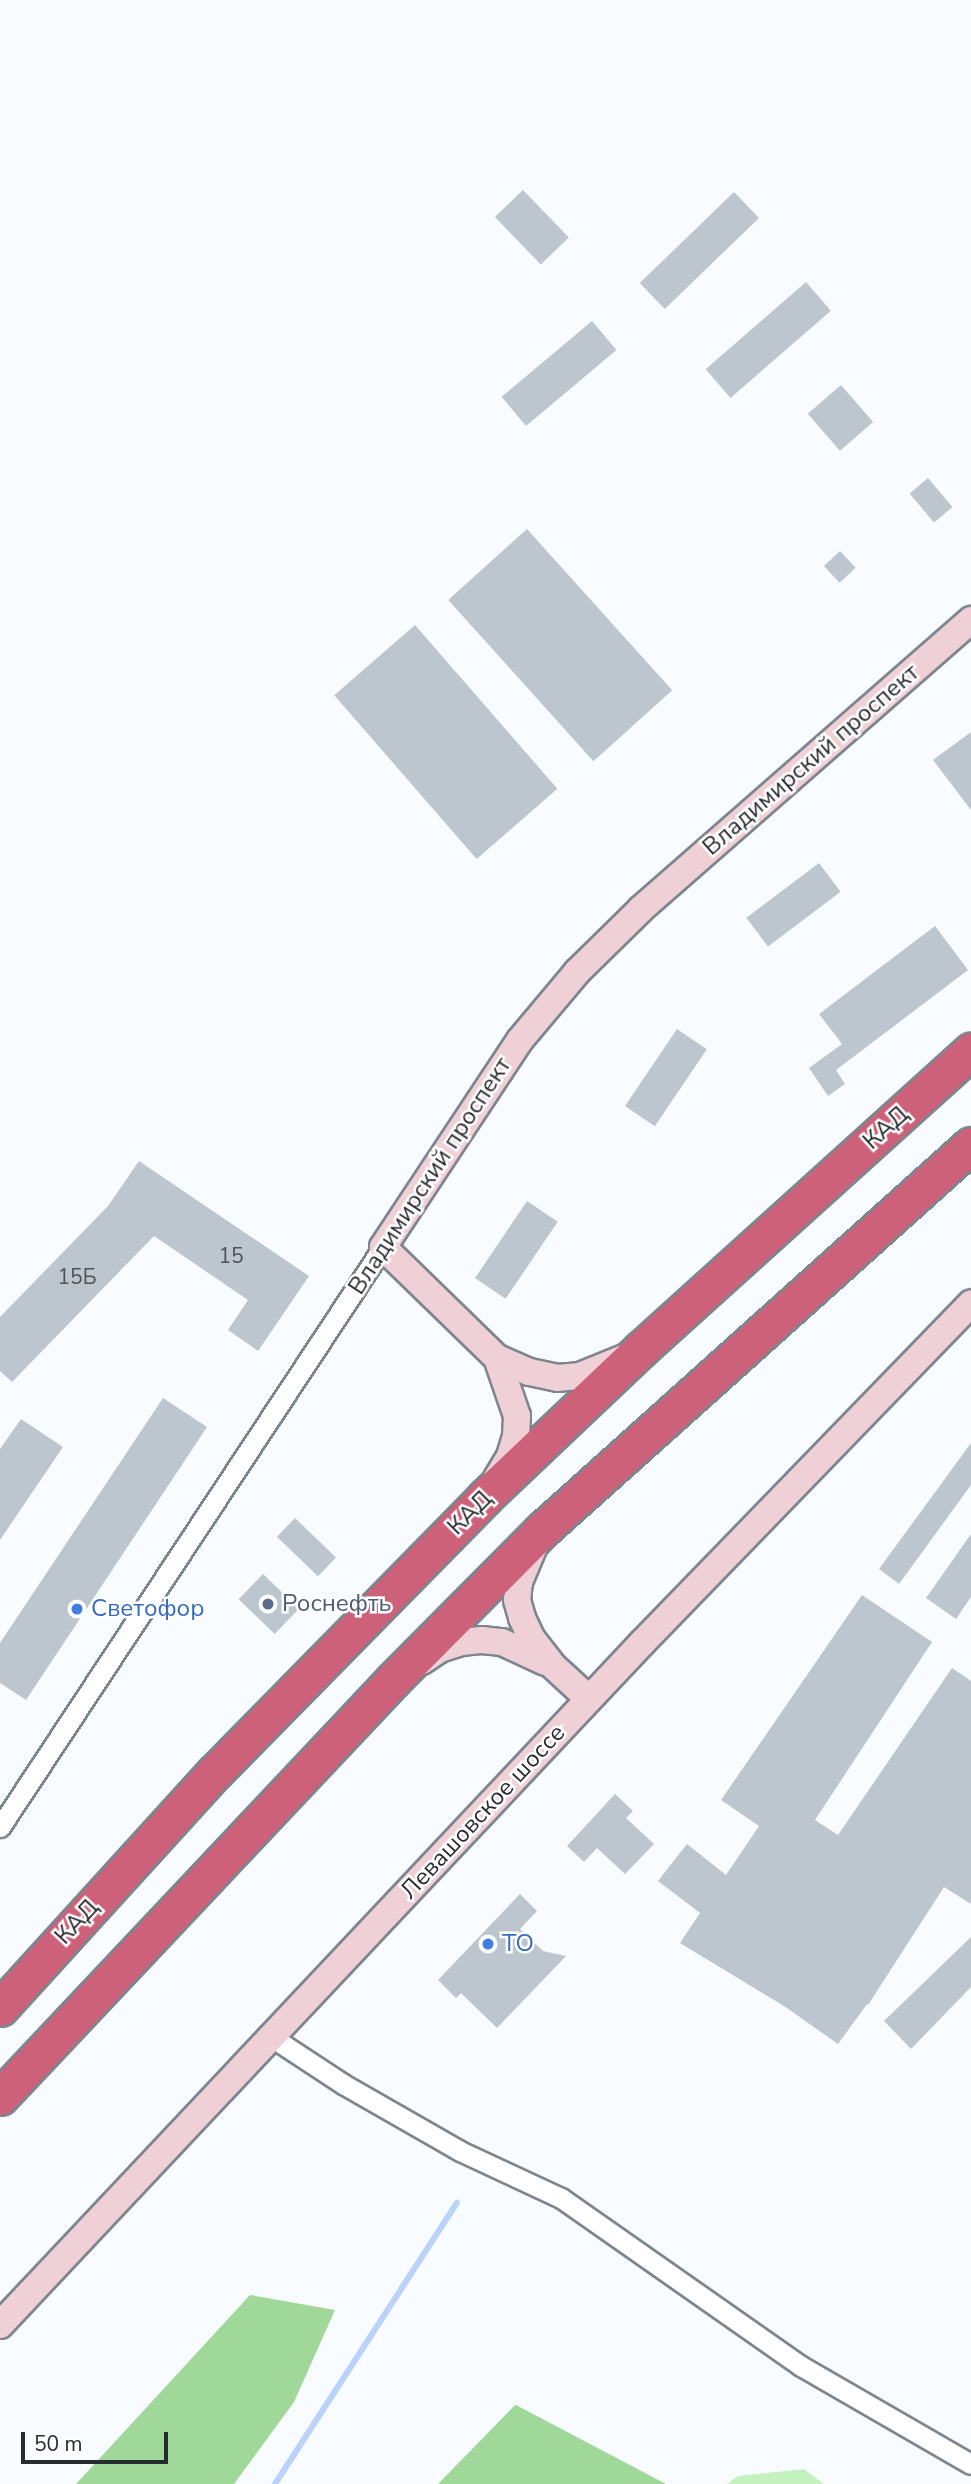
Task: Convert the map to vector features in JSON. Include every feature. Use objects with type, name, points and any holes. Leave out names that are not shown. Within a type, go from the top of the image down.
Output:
[{"type":"highway","name":"КАД","points":[[0,2008],[215,1772],[485,1497],[641,1349],[971,1051]]},
{"type":"highway","points":[[0,2097],[394,1679],[542,1530],[971,1145]]},
{"type":"main road","name":"Владимирский проспект","points":[[383,1247],[520,1040],[577,972],[641,909],[971,620]]},
{"type":"main road","points":[[383,1247],[497,1358],[529,1372],[558,1378],[591,1372],[641,1349]]},
{"type":"main road","name":"Левашовское шоссе","points":[[0,2325],[589,1699],[909,1364],[971,1303]]},
{"type":"main road","points":[[485,1497],[510,1456],[516,1436],[517,1416],[512,1393],[497,1358]]},
{"type":"main road","points":[[542,1530],[519,1582],[517,1600],[531,1639],[552,1665],[589,1699]]},
{"type":"main road","points":[[394,1679],[440,1649],[462,1642],[482,1640],[502,1642],[552,1665]]},
{"type":"street","name":"Владимирский проспект","points":[[0,1827],[383,1247]]},
{"type":"street","points":[[270,2036],[343,2084],[460,2151],[561,2198],[802,2366],[971,2464]]},
{"type":"green space","points":[[250,2295],[335,2310],[294,2402],[234,2484],[76,2484]]},
{"type":"green space","points":[[516,2405],[666,2484],[438,2484]]},
{"type":"green space","points":[[804,2469],[824,2484],[727,2484],[738,2476]]},
{"type":"building","points":[[523,190],[569,237],[541,265],[495,217]]},
{"type":"building","points":[[734,192],[759,218],[665,309],[640,283]]},
{"type":"building","points":[[806,282],[831,311],[731,398],[706,369]]},
{"type":"building","points":[[592,321],[616,350],[526,426],[502,397]]},
{"type":"building","points":[[841,385],[873,422],[840,451],[808,414]]},
{"type":"building","points":[[928,478],[952,507],[934,523],[910,493]]},
{"type":"building","points":[[527,529],[672,690],[593,761],[448,600]]},
{"type":"building","points":[[840,551],[856,568],[840,583],[824,566]]},
{"type":"building","points":[[415,625],[557,789],[477,859],[334,695]]},
{"type":"building","points":[[971,732],[971,810],[933,760]]},
{"type":"building","points":[[819,863],[841,892],[768,947],[746,918]]},
{"type":"building","points":[[935,926],[968,970],[836,1070],[845,1084],[828,1096],[809,1068],[842,1044],[819,1014]]},
{"type":"building","points":[[677,1029],[707,1049],[655,1126],[625,1106]]},
{"type":"building","points":[[139,1161],[309,1276],[258,1351],[228,1330],[248,1300],[154,1236],[12,1382],[0,1371],[0,1317],[108,1206]]},
{"type":"building","points":[[527,1201],[558,1222],[506,1299],[475,1278]]},
{"type":"building","points":[[163,1398],[207,1427],[26,1700],[0,1683],[0,1643]]},
{"type":"building","points":[[21,1419],[63,1447],[0,1540],[0,1449]]},
{"type":"building","points":[[971,1443],[971,1485],[899,1584],[879,1569]]},
{"type":"building","points":[[295,1518],[336,1558],[318,1576],[277,1537]]},
{"type":"building","points":[[971,1534],[971,1597],[956,1619],[926,1598]]},
{"type":"building","name":"Роснефть","points":[[263,1574],[299,1609],[275,1634],[239,1599]]},
{"type":"building","points":[[862,1595],[932,1642],[815,1820],[838,1835],[952,1668],[971,1681],[971,1904],[944,1887],[868,2005],[838,2044],[784,2006],[680,1943],[700,1913],[658,1881],[687,1844],[726,1875],[759,1826],[721,1800]]},
{"type":"building","points":[[615,1794],[633,1811],[626,1818],[654,1844],[625,1874],[597,1848],[584,1862],[567,1846]]},
{"type":"building","points":[[520,1894],[537,1911],[520,1929],[543,1951],[566,1956],[497,2028],[461,1993],[456,1998],[438,1980]]},
{"type":"building","points":[[971,1937],[971,1987],[911,2049],[884,2021]]},
{"type":"waterway","points":[[275,2484],[457,2203]]},
{"type":"place","name":"Роснефть","points":[[268,1604]]},
{"type":"place","name":"Светофор","points":[[77,1609]]},
{"type":"place","name":"ТО","points":[[488,1944]]}]
